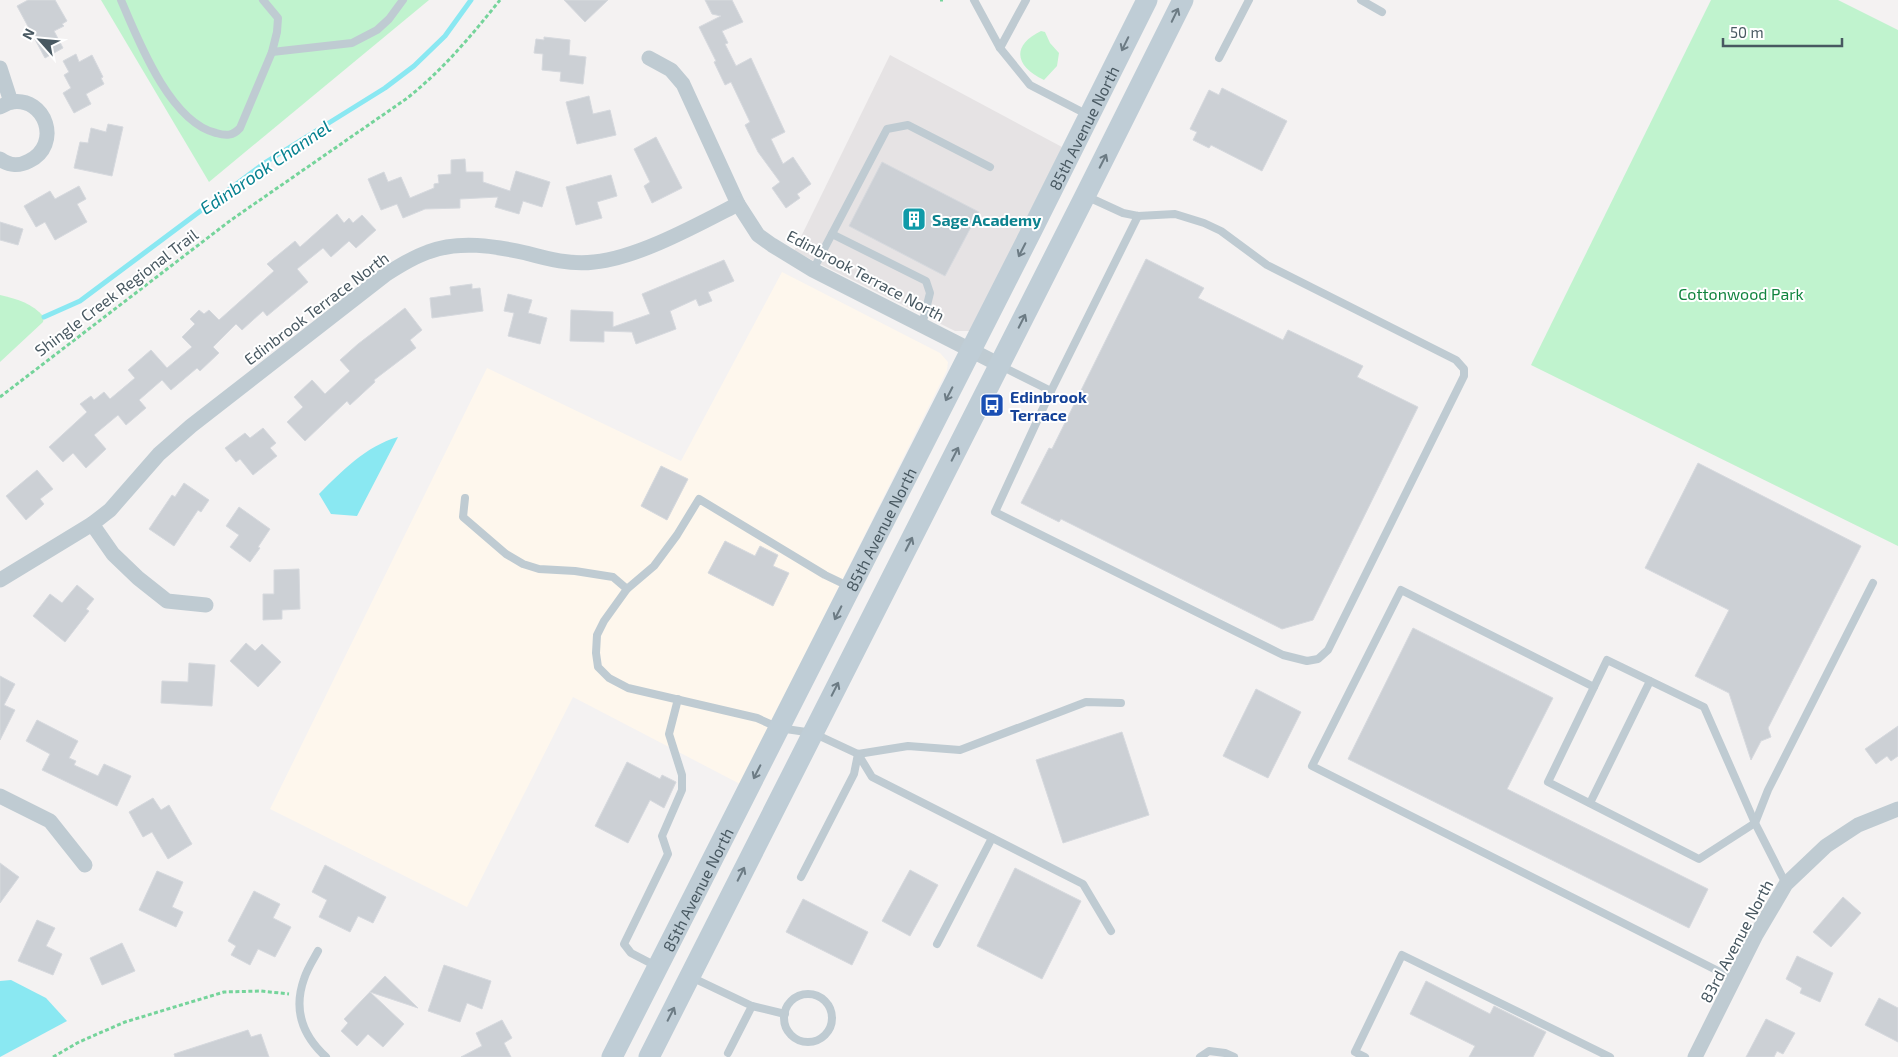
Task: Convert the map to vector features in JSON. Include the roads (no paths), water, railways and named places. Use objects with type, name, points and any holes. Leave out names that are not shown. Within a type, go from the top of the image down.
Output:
[{"type":"main road","name":"85th Avenue North","points":[[612,1057],[1090,116],[1147,0]]},
{"type":"main road","name":"85th Avenue North","points":[[648,1057],[1000,365],[1183,0]]},
{"type":"street","points":[[649,58],[671,70],[683,84],[738,204]]},
{"type":"street","points":[[0,68],[5,105],[27,104],[40,113],[48,128],[46,144],[37,158],[22,165],[6,163],[0,159]]},
{"type":"street","name":"Edinbrook Terrace North","points":[[0,580],[92,524],[110,510],[159,454],[191,426],[385,275],[405,262],[430,251],[457,246],[484,246],[568,262],[593,262],[618,258],[642,249],[738,204],[758,235],[772,245],[813,270],[1000,365]]},
{"type":"street","points":[[92,524],[113,554],[166,601],[206,605]]},
{"type":"street","points":[[0,796],[50,821],[85,865]]},
{"type":"street","name":"83rd Avenue North","points":[[1695,1057],[1756,935],[1786,884],[1826,846],[1858,825],[1898,808]]},
{"type":"lane","points":[[121,0],[161,84],[186,116],[197,125],[209,132],[225,135],[235,134],[240,128],[272,52],[278,18],[263,0]]},
{"type":"lane","points":[[272,52],[352,43],[377,30],[389,19],[403,0]]},
{"type":"lane","points":[[974,0],[1000,48],[1030,85],[1090,116]]},
{"type":"lane","points":[[1000,48],[1026,0]]},
{"type":"lane","points":[[1219,58],[1249,0]]},
{"type":"lane","points":[[1361,0],[1382,12]]},
{"type":"lane","points":[[813,270],[886,129],[908,125],[990,167]]},
{"type":"lane","points":[[1085,196],[1123,213],[1138,216],[1175,214],[1204,223],[1221,231],[1267,265],[1456,360],[1464,369],[1464,376],[1328,650],[1318,659],[1307,660],[1282,656],[995,512],[1051,391],[1138,216]]},
{"type":"lane","points":[[832,234],[926,281],[930,293],[922,325]]},
{"type":"lane","points":[[1000,365],[1051,391]]},
{"type":"lane","points":[[465,498],[463,517],[506,554],[523,564],[539,569],[576,571],[613,577],[627,589]]},
{"type":"lane","points":[[851,588],[825,575],[699,499],[677,535],[654,566],[627,589],[604,621],[597,635],[596,653],[598,667],[610,678],[628,688],[757,718],[779,728],[813,733],[858,754],[872,777],[1082,884],[1111,931]]},
{"type":"lane","points":[[1786,884],[1755,823],[1704,707],[1608,660],[1548,782],[1700,859],[1755,823],[1768,790],[1873,583]]},
{"type":"lane","points":[[1594,687],[1401,590],[1312,766],[1734,979]]},
{"type":"lane","points":[[1590,803],[1650,681]]},
{"type":"lane","points":[[658,967],[631,953],[624,944],[668,854],[662,836],[682,790],[682,775],[669,734],[678,699]]},
{"type":"lane","points":[[858,754],[908,746],[960,750],[1086,702],[1121,703]]},
{"type":"lane","points":[[801,877],[854,774],[858,754]]},
{"type":"lane","points":[[937,944],[992,838]]},
{"type":"lane","points":[[318,951],[304,978],[300,995],[300,1012],[303,1026],[310,1040],[326,1057]]},
{"type":"lane","points":[[1365,1057],[1355,1052],[1402,955],[1610,1057]]},
{"type":"lane","points":[[689,976],[752,1006],[784,1014]]},
{"type":"lane","points":[[800,995],[817,995],[824,999],[829,1006],[832,1013],[832,1022],[825,1036],[819,1040],[804,1042],[791,1035],[784,1021],[784,1014],[787,1006],[800,995]]},
{"type":"lane","points":[[728,1053],[752,1006]]},
{"type":"lane","points":[[1200,1057],[1209,1051],[1226,1052],[1234,1057]]},
{"type":"water","points":[[398,437],[357,516],[331,514],[319,494],[355,460],[375,446]]},
{"type":"water","points":[[11,980],[46,998],[67,1021],[0,1057],[0,981]]},
{"type":"waterway","name":"Edinbrook Channel","points":[[44,317],[80,301],[266,162],[385,88],[414,66],[445,36],[471,0]]},
{"type":"place","name":"Sage Academy","points":[[914,219]]},
{"type":"place","name":"Edinbrook Terrace","points":[[992,405]]},
{"type":"park label","name":"Cottonwood Park","points":[[1741,293]]}]
